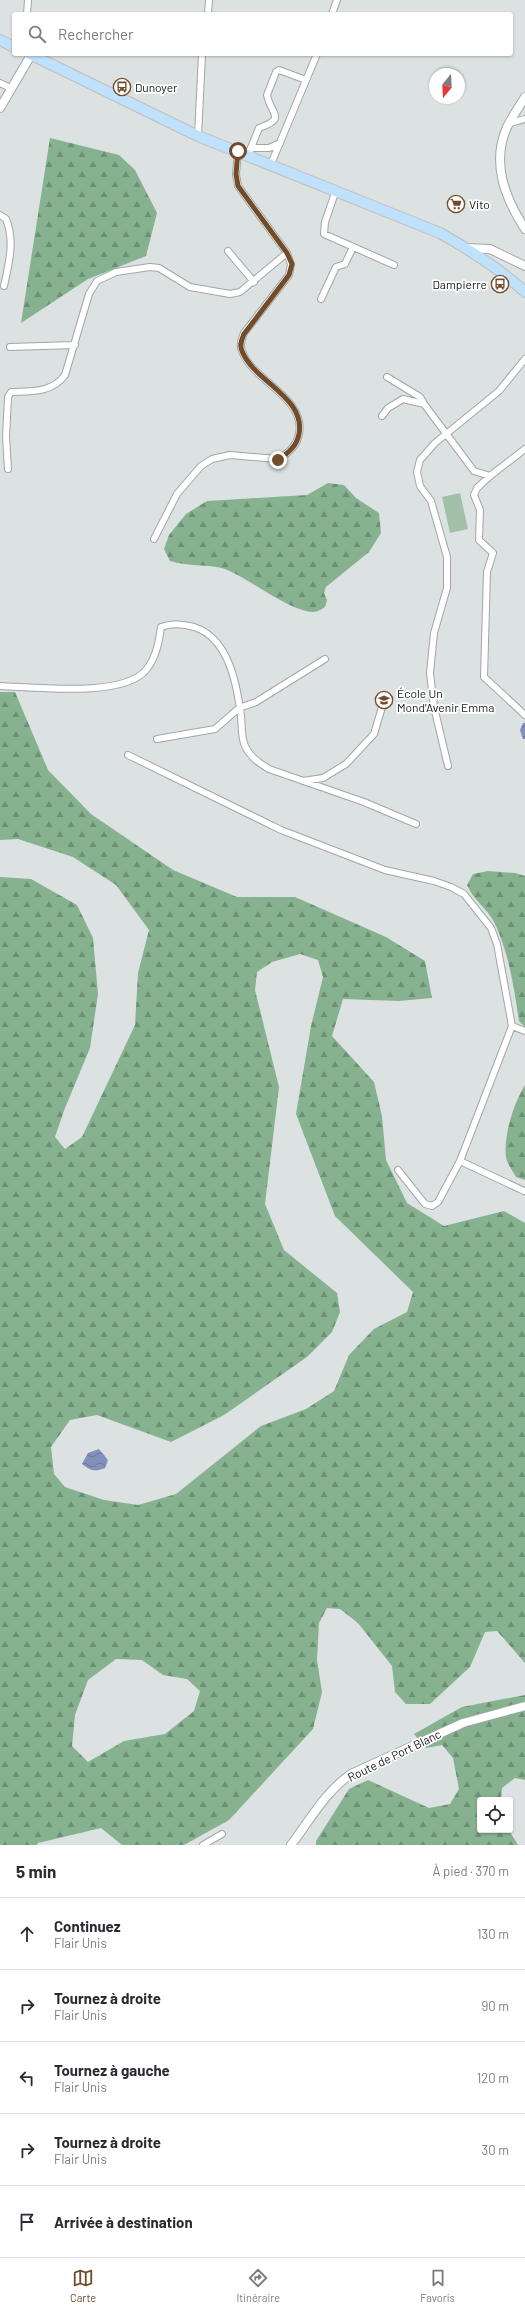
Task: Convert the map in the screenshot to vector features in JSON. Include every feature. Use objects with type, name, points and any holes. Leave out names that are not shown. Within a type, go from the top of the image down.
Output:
[{"type":"main road","points":[[0,40],[12,46]]},
{"type":"main road","points":[[34,56],[198,136],[238,151],[249,151],[271,164],[440,233],[466,248],[511,279],[525,292]]},
{"type":"street","points":[[27,12],[28,0]]},
{"type":"street","points":[[208,12],[209,0]]},
{"type":"street","points":[[333,12],[337,0]]},
{"type":"street","points":[[0,108],[12,89],[29,56]]},
{"type":"street","points":[[198,136],[202,56]]},
{"type":"street","points":[[271,164],[315,56]]},
{"type":"street","points":[[249,151],[259,128],[272,124],[276,117],[267,95],[276,72],[279,70],[306,80]]},
{"type":"street","points":[[0,83],[12,89]]},
{"type":"street","points":[[525,97],[510,123],[499,161],[502,184],[525,229]]},
{"type":"street","points":[[510,123],[525,119]]},
{"type":"street","points":[[249,151],[264,149],[280,144]]},
{"type":"street","points":[[154,539],[177,494],[201,466],[212,459],[230,455],[278,460],[294,447],[298,440],[301,426],[297,412],[280,393],[259,375],[241,351],[241,341],[244,334],[289,275],[292,264],[287,253],[238,186],[236,174],[238,151]]},
{"type":"street","points":[[336,190],[325,222],[324,234],[394,265]]},
{"type":"street","points":[[0,215],[6,219],[11,232],[10,255],[4,286]]},
{"type":"street","points":[[321,299],[336,267],[345,264],[353,247]]},
{"type":"street","points":[[466,248],[490,249],[525,266]]},
{"type":"street","points":[[228,251],[254,282]]},
{"type":"street","points":[[8,469],[8,397],[11,392],[46,390],[59,384],[65,376],[89,294],[97,281],[116,272],[139,268],[159,268],[190,287],[230,294],[240,292],[254,282],[287,253]]},
{"type":"street","points":[[10,347],[75,345]]},
{"type":"street","points":[[448,766],[434,707],[430,673],[434,633],[447,588],[447,557],[431,501],[420,486],[416,472],[420,460],[435,443],[447,435],[499,390],[525,364]]},
{"type":"street","points":[[387,377],[420,397],[474,471],[490,476]]},
{"type":"street","points":[[382,416],[388,408],[404,399],[424,404]]},
{"type":"street","points":[[525,448],[490,476],[477,488],[474,495],[475,502],[480,510],[479,540],[493,553],[487,572],[484,677],[525,715]]},
{"type":"street","points":[[0,686],[89,689],[114,686],[132,680],[145,671],[158,648],[161,627],[171,624],[202,630],[214,638],[227,659],[235,685],[243,740],[252,757],[269,769],[364,802],[416,824]]},
{"type":"street","points":[[157,739],[215,729],[239,708],[256,702],[325,659]]},
{"type":"street","points":[[302,781],[322,778],[346,764],[374,734],[385,697]]},
{"type":"street","points":[[128,755],[280,830],[385,870],[451,887],[464,894],[491,928],[497,944],[512,1026],[460,1162],[438,1202],[432,1206],[425,1204],[398,1170]]},
{"type":"street","points":[[512,1026],[525,1031]]},
{"type":"street","points":[[460,1162],[524,1190]]},
{"type":"street","name":"Route de Port Blanc","points":[[291,1845],[327,1795],[351,1774],[464,1723],[525,1706]]},
{"type":"street","points":[[204,1845],[222,1834]]},
{"type":"green space","points":[[50,138],[119,155],[135,170],[157,213],[146,256],[88,279],[21,323]]},
{"type":"green space","points":[[328,483],[344,485],[356,498],[379,513],[381,533],[369,552],[326,587],[324,593],[327,600],[325,607],[318,611],[313,612],[292,606],[235,573],[225,569],[213,566],[184,564],[170,561],[164,549],[169,535],[186,514],[207,501],[307,495]]},
{"type":"green space","points":[[460,493],[468,529],[450,533],[442,497]]},
{"type":"green space","points":[[0,692],[15,692],[48,770],[91,814],[173,870],[237,897],[295,897],[386,937],[425,961],[432,998],[399,1001],[343,999],[332,1036],[374,1082],[382,1116],[386,1160],[407,1203],[444,1226],[504,1211],[525,1223],[525,1663],[497,1631],[485,1632],[470,1667],[430,1704],[406,1704],[395,1692],[392,1666],[358,1623],[340,1609],[327,1608],[319,1623],[317,1660],[322,1692],[313,1729],[229,1820],[184,1845],[122,1845],[101,1828],[38,1843],[37,1845],[0,1845],[0,877],[31,879],[77,905],[93,938],[98,994],[90,1048],[65,1108],[55,1137],[65,1149],[82,1137],[135,1025],[138,973],[149,930],[116,885],[73,857],[18,839],[0,840]],"holes":[[[300,954],[318,960],[323,977],[311,1026],[296,1114],[335,1216],[413,1292],[407,1312],[374,1329],[349,1355],[334,1391],[306,1409],[261,1426],[176,1494],[138,1505],[104,1500],[65,1487],[54,1474],[51,1447],[70,1420],[97,1415],[171,1442],[224,1415],[307,1357],[332,1332],[340,1312],[337,1293],[284,1250],[265,1204],[279,1087],[255,990],[257,972],[272,962]],[[116,1659],[142,1660],[163,1675],[187,1679],[200,1691],[194,1711],[165,1734],[124,1741],[88,1762],[72,1746],[75,1715],[88,1680]]]},
{"type":"green space","points":[[488,871],[515,873],[525,876],[525,1027],[519,1021],[504,945],[488,912],[473,895],[467,885],[473,874]]},
{"type":"green space","points":[[525,1085],[525,1180],[516,1177],[508,1162],[506,1157],[506,1140],[513,1110]]},
{"type":"green space","points":[[525,1695],[525,1780],[515,1778],[502,1788],[501,1797],[477,1797],[477,1833],[511,1833],[518,1845],[316,1845],[316,1841],[349,1789],[368,1780],[429,1808],[450,1804],[459,1789],[453,1758],[442,1745],[426,1748],[414,1734],[462,1707]]},
{"type":"water","points":[[523,723],[525,723],[525,739],[523,739],[520,730]]},
{"type":"water","points":[[99,1449],[108,1460],[105,1468],[93,1470],[82,1464],[88,1453]]},
{"type":"place","name":"Dunoyer","points":[[122,87]]},
{"type":"place","name":"Vito","points":[[456,204]]},
{"type":"place","name":"Dampierre","points":[[500,284]]},
{"type":"place","name":"École Un Mond'Avenir Emma","points":[[384,700]]},
{"type":"route","points":[[238,151],[236,174],[238,186],[287,253],[292,264],[289,275],[244,334],[241,341],[241,351],[259,375],[280,393],[297,412],[301,426],[298,440],[294,447],[278,460]]}]
